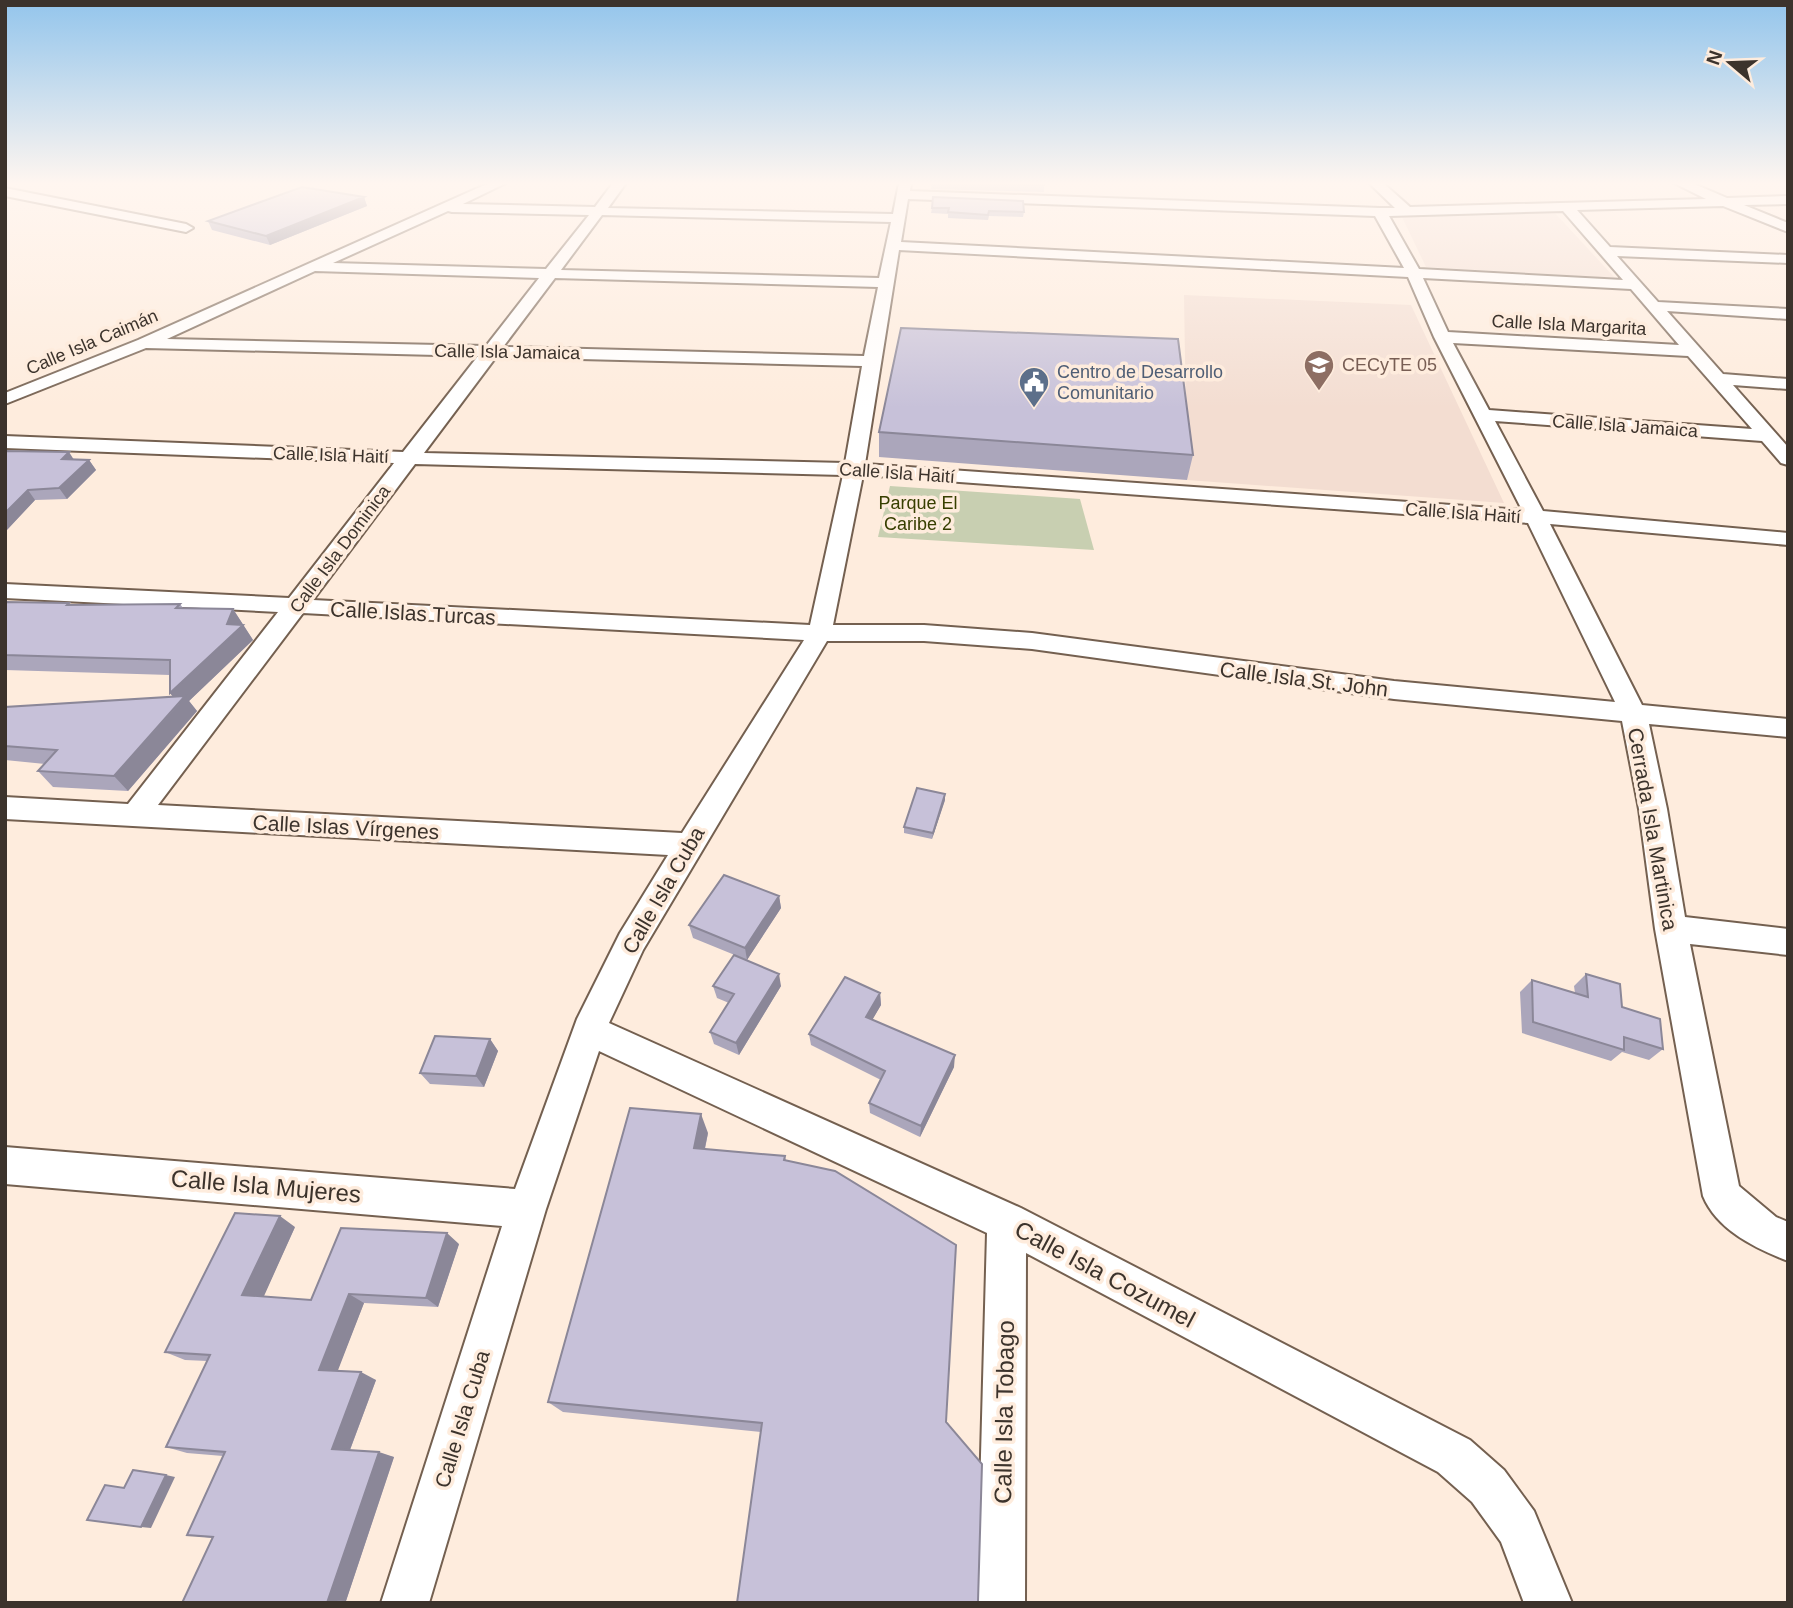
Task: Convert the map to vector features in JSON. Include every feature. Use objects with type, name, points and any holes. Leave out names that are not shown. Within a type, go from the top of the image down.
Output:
[{"type":"street","name":"Calle Isla Caimán","points":[[5,399],[144,343],[332,258]]},
{"type":"street","name":"Calle Isla Dominica","points":[[136,814],[563,258]]},
{"type":"street","name":"Calle Isla Cuba","points":[[405,1603],[527,1209],[589,1030],[631,942],[688,845],[821,633],[854,469],[871,361],[891,258]]},
{"type":"street","points":[[1297,258],[1413,272],[1635,285]]},
{"type":"street","name":"Cerrada Isla Martinica","points":[[1405,258],[1442,337],[1536,517],[1633,715],[1653,808],[1671,929],[1722,1196],[1775,1237]]},
{"type":"street","points":[[1611,258],[1788,459]]},
{"type":"street","points":[[1766,258],[1788,259]]},
{"type":"street","points":[[312,267],[887,283]]},
{"type":"street","name":"Calle Isla Margarita","points":[[1654,306],[1788,314]]},
{"type":"street","name":"Calle Isla Margarita","points":[[1442,337],[1693,351]]},
{"type":"street","name":"Calle Isla Jamaica","points":[[144,343],[871,361]]},
{"type":"street","points":[[1718,379],[1788,384]]},
{"type":"street","name":"Calle Isla Jamaica","points":[[1482,415],[1768,436]]},
{"type":"street","name":"Calle Isla Haití","points":[[5,442],[409,458],[854,469],[1536,517],[1788,539]]},
{"type":"street","name":"Calle Islas Turcas","points":[[5,591],[821,633]]},
{"type":"street","name":"Calle Isla St. John","points":[[821,633],[923,633],[1032,641],[1394,690],[1788,729]]},
{"type":"street","name":"Calle Islas Vírgenes","points":[[5,808],[688,845]]},
{"type":"street","points":[[1671,929],[1788,942]]},
{"type":"street","name":"Calle Isla Cozumel","points":[[589,1030],[1007,1222],[1454,1456],[1489,1486],[1518,1527],[1548,1603]]},
{"type":"street","name":"Calle Isla Mujeres","points":[[5,1165],[527,1209]]},
{"type":"street","name":"Calle Isla Tobago","points":[[1001,1603],[1007,1222]]},
{"type":"shaded area","points":[[1422,258],[1597,258],[1615,278],[1426,267]]},
{"type":"shaded area","name":"CECyTE 05","points":[[1184,295],[1411,305],[1504,503],[1187,480]]},
{"type":"green space","name":"Parque El Caribe 2","points":[[890,486],[1080,499],[1094,550],[878,537]]},
{"type":"building","name":"Centro de Desarrollo Comunitario","points":[[901,328],[1178,339],[1193,455],[879,432]]},
{"type":"building","points":[[5,451],[69,452],[62,459],[89,460],[59,488],[28,490],[5,513]]},
{"type":"building","points":[[5,602],[69,603],[67,605],[180,604],[176,608],[233,609],[227,624],[243,625],[170,693],[170,660],[5,655]]},
{"type":"building","points":[[185,696],[114,776],[38,771],[57,750],[5,746],[5,707]]},
{"type":"building","points":[[917,788],[945,794],[933,833],[904,827]]},
{"type":"building","points":[[724,875],[779,896],[745,948],[689,925]]},
{"type":"building","points":[[734,955],[779,974],[736,1043],[710,1032],[734,994],[713,986]]},
{"type":"building","points":[[1586,974],[1620,984],[1622,1007],[1660,1019],[1663,1049],[1624,1037],[1624,1050],[1533,1022],[1532,980],[1588,997]]},
{"type":"building","points":[[845,977],[880,993],[866,1017],[955,1055],[921,1126],[869,1103],[885,1071],[809,1034]]},
{"type":"building","points":[[435,1036],[490,1039],[476,1076],[420,1073]]},
{"type":"building","points":[[630,1108],[701,1114],[694,1148],[785,1156],[784,1160],[835,1171],[956,1245],[946,1422],[982,1464],[979,1603],[737,1603],[762,1423],[548,1402]]},
{"type":"building","points":[[235,1213],[280,1216],[242,1295],[311,1300],[341,1228],[447,1233],[426,1298],[349,1294],[319,1370],[361,1372],[332,1449],[379,1452],[328,1600],[332,1600],[331,1603],[182,1603],[213,1537],[187,1535],[225,1452],[166,1447],[210,1355],[165,1352]]},
{"type":"building","points":[[133,1470],[166,1475],[141,1527],[87,1520],[105,1485],[124,1488]]},
{"type":"place","name":"CECyTE 05","points":[[1319,392]]},
{"type":"place","name":"Centro de Desarrollo Comunitario","points":[[1034,409]]}]
